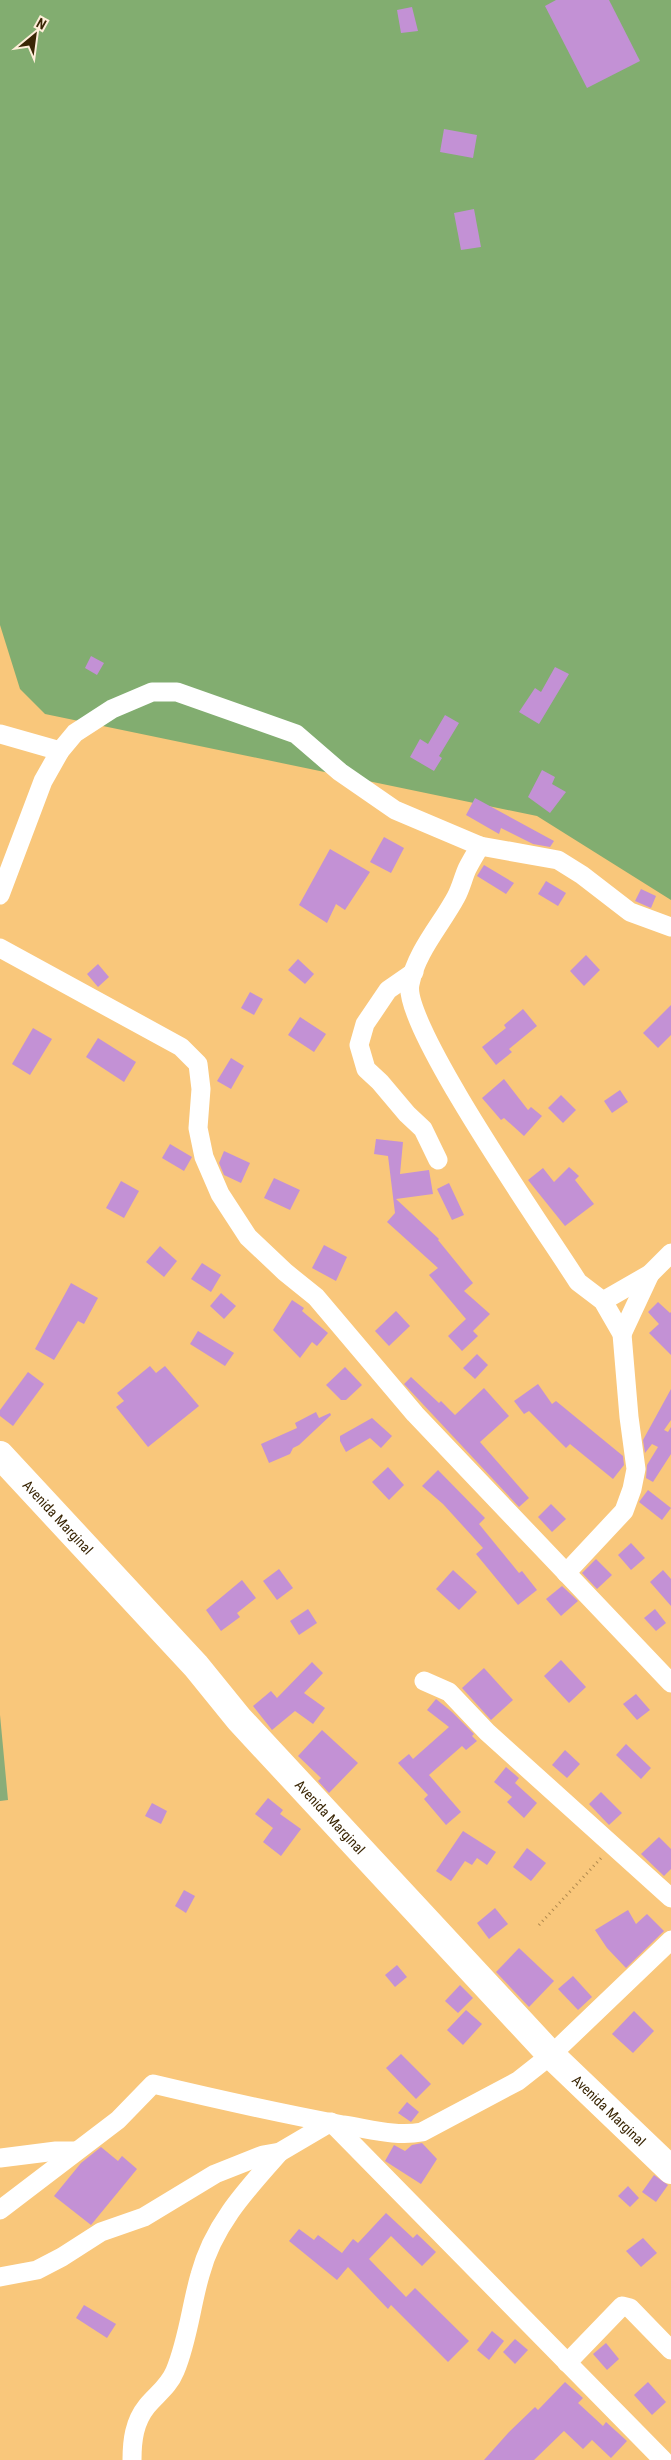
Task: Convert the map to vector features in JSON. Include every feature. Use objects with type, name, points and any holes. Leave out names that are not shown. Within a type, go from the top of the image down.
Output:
[{"type":"street","points":[[0,895],[43,781],[60,751],[75,733],[112,709],[152,692],[177,692],[296,734],[340,772],[394,810],[480,846],[558,860],[582,875],[630,912],[671,927]]},
{"type":"street","points":[[0,734],[60,751]]},
{"type":"street","points":[[480,846],[467,870],[458,895],[421,954],[409,985],[410,1000],[426,1036],[470,1118],[578,1282],[603,1301],[622,1334],[629,1417],[636,1469],[632,1489],[624,1511],[566,1572]]},
{"type":"street","points":[[0,948],[181,1047],[198,1064],[201,1089],[198,1128],[204,1157],[220,1194],[248,1237],[284,1272],[316,1297],[416,1414],[671,1683]]},
{"type":"street","points":[[414,972],[388,990],[365,1024],[359,1045],[366,1069],[380,1082],[407,1114],[424,1129],[438,1160]]},
{"type":"street","points":[[603,1301],[650,1274],[671,1253]]},
{"type":"street","points":[[622,1334],[650,1274]]},
{"type":"street","name":"Avenida Marginal","points":[[0,1455],[196,1666],[239,1719],[551,2055],[671,2170]]},
{"type":"street","points":[[424,1681],[449,1692],[487,1732],[671,1898]]},
{"type":"street","points":[[0,2210],[118,2120],[153,2084],[250,2107],[406,2136],[422,2132],[518,2081],[551,2055],[671,1940]]},
{"type":"street","points":[[132,2460],[133,2436],[138,2421],[147,2406],[168,2384],[175,2371],[182,2351],[200,2274],[213,2238],[241,2195],[280,2152],[331,2122]]},
{"type":"street","points":[[331,2122],[567,2363],[652,2457]]},
{"type":"street","points":[[0,2158],[56,2151],[76,2151]]},
{"type":"street","points":[[0,2277],[37,2270],[62,2258],[101,2232],[144,2217],[215,2174],[263,2155],[280,2152]]},
{"type":"street","points":[[567,2363],[622,2306],[630,2308],[671,2350]]},
{"type":"path","points":[[539,1924],[612,1846]]},
{"type":"green space","points":[[0,0],[671,0],[671,900],[537,816],[45,714],[20,689],[0,625]]},
{"type":"green space","points":[[0,1715],[8,1800],[0,1801]]},
{"type":"building","points":[[556,0],[609,0],[640,61],[587,88],[545,6]]},
{"type":"building","points":[[412,7],[418,31],[401,33],[397,10]]},
{"type":"building","points":[[444,129],[477,135],[473,158],[440,152]]},
{"type":"building","points":[[474,209],[481,247],[461,250],[454,213]]},
{"type":"building","points":[[91,656],[104,663],[97,675],[85,668]]},
{"type":"building","points":[[555,667],[569,674],[539,724],[519,712],[535,688],[541,692]]},
{"type":"building","points":[[445,715],[459,723],[439,756],[442,758],[434,771],[410,757],[420,739],[428,744]]},
{"type":"building","points":[[542,770],[555,777],[552,784],[566,792],[550,813],[528,797]]},
{"type":"building","points":[[475,798],[554,841],[550,847],[533,844],[501,828],[499,834],[466,815]]},
{"type":"building","points":[[384,837],[404,848],[391,873],[370,862]]},
{"type":"building","points":[[330,849],[370,872],[345,910],[336,904],[327,923],[299,905]]},
{"type":"building","points":[[484,865],[514,883],[506,894],[477,876]]},
{"type":"building","points":[[546,881],[566,893],[558,906],[538,894]]},
{"type":"building","points":[[641,889],[656,896],[651,908],[635,901]]},
{"type":"building","points":[[586,955],[600,970],[584,986],[570,971]]},
{"type":"building","points":[[298,959],[314,974],[305,984],[288,970]]},
{"type":"building","points":[[98,964],[109,977],[98,987],[87,974]]},
{"type":"building","points":[[250,992],[263,999],[254,1015],[241,1008]]},
{"type":"building","points":[[671,1005],[671,1035],[658,1048],[643,1033]]},
{"type":"building","points":[[523,1009],[537,1026],[509,1049],[512,1052],[496,1065],[482,1047],[506,1028],[504,1025]]},
{"type":"building","points":[[300,1017],[326,1034],[314,1052],[288,1035]]},
{"type":"building","points":[[33,1028],[52,1039],[30,1075],[12,1064]]},
{"type":"building","points":[[98,1038],[136,1062],[124,1082],[86,1057]]},
{"type":"building","points":[[231,1058],[244,1066],[231,1089],[217,1081]]},
{"type":"building","points":[[504,1079],[528,1110],[531,1107],[542,1116],[524,1136],[504,1118],[501,1120],[482,1098]]},
{"type":"building","points":[[620,1090],[628,1102],[612,1113],[604,1101]]},
{"type":"building","points":[[561,1095],[576,1110],[563,1123],[548,1108]]},
{"type":"building","points":[[376,1139],[403,1142],[400,1174],[429,1170],[433,1194],[396,1199],[439,1239],[473,1283],[464,1291],[490,1314],[473,1331],[478,1336],[462,1351],[448,1336],[466,1319],[429,1275],[438,1268],[387,1222],[395,1213],[388,1156],[374,1154]]},
{"type":"building","points":[[170,1144],[192,1157],[184,1171],[162,1158]]},
{"type":"building","points":[[224,1151],[250,1163],[241,1183],[224,1175],[219,1163]]},
{"type":"building","points":[[569,1167],[579,1176],[575,1180],[594,1204],[565,1226],[528,1180],[543,1168],[554,1182]]},
{"type":"building","points":[[274,1178],[300,1190],[290,1210],[264,1198]]},
{"type":"building","points":[[121,1181],[139,1191],[124,1218],[106,1208]]},
{"type":"building","points":[[449,1183],[464,1215],[452,1220],[437,1189]]},
{"type":"building","points":[[324,1245],[347,1257],[336,1281],[312,1268]]},
{"type":"building","points":[[160,1246],[177,1261],[164,1277],[146,1262]]},
{"type":"building","points":[[202,1263],[221,1275],[211,1292],[191,1279]]},
{"type":"building","points":[[71,1283],[98,1298],[84,1324],[78,1321],[54,1360],[35,1349]]},
{"type":"building","points":[[221,1293],[236,1306],[224,1319],[210,1306]]},
{"type":"building","points":[[292,1300],[304,1308],[302,1311],[328,1333],[317,1346],[312,1342],[300,1358],[273,1330]]},
{"type":"building","points":[[658,1302],[671,1312],[671,1355],[649,1333],[659,1324],[648,1312]]},
{"type":"building","points":[[396,1311],[410,1326],[389,1346],[375,1331]]},
{"type":"building","points":[[198,1331],[234,1353],[225,1366],[190,1344]]},
{"type":"building","points":[[477,1354],[488,1365],[475,1379],[463,1368]]},
{"type":"building","points":[[150,1366],[156,1373],[165,1366],[199,1406],[148,1447],[116,1407],[124,1401],[117,1393]]},
{"type":"building","points":[[345,1367],[362,1385],[346,1400],[341,1400],[326,1385]]},
{"type":"building","points":[[28,1372],[44,1384],[13,1426],[0,1416],[0,1410]]},
{"type":"building","points":[[411,1377],[455,1415],[484,1388],[509,1416],[480,1442],[529,1498],[519,1507],[404,1384]]},
{"type":"building","points":[[538,1384],[552,1404],[556,1401],[623,1456],[624,1465],[613,1479],[570,1444],[566,1448],[529,1411],[524,1414],[514,1401]]},
{"type":"building","points":[[671,1389],[671,1420],[664,1430],[668,1432],[671,1427],[671,1454],[653,1482],[646,1478],[647,1465],[658,1447],[652,1444],[645,1453],[643,1440]]},
{"type":"building","points":[[316,1412],[319,1418],[330,1413],[331,1415],[299,1445],[293,1448],[290,1454],[269,1463],[261,1444],[297,1428],[295,1423]]},
{"type":"building","points":[[372,1418],[392,1436],[381,1448],[370,1438],[346,1452],[340,1441],[340,1436]]},
{"type":"building","points":[[388,1467],[404,1485],[389,1500],[372,1482]]},
{"type":"building","points":[[438,1470],[485,1518],[479,1524],[519,1573],[522,1571],[537,1590],[518,1605],[476,1554],[483,1548],[443,1504],[422,1486]]},
{"type":"building","points":[[648,1490],[671,1508],[662,1520],[639,1502]]},
{"type":"building","points":[[551,1504],[566,1519],[552,1532],[538,1517]]},
{"type":"building","points":[[631,1543],[645,1558],[631,1570],[618,1555]]},
{"type":"building","points":[[596,1559],[612,1575],[597,1589],[582,1573]]},
{"type":"building","points":[[279,1569],[293,1588],[277,1600],[263,1581]]},
{"type":"building","points":[[453,1570],[477,1592],[459,1610],[436,1589]]},
{"type":"building","points":[[663,1570],[671,1579],[671,1606],[650,1582]]},
{"type":"building","points":[[242,1580],[256,1598],[237,1613],[240,1617],[221,1631],[206,1610]]},
{"type":"building","points":[[562,1586],[578,1601],[561,1616],[546,1599]]},
{"type":"building","points":[[308,1609],[317,1623],[299,1635],[290,1621]]},
{"type":"building","points":[[655,1609],[666,1623],[656,1631],[644,1618]]},
{"type":"building","points":[[561,1660],[586,1687],[569,1703],[544,1676]]},
{"type":"building","points":[[312,1662],[323,1673],[304,1693],[325,1708],[313,1724],[295,1711],[272,1730],[253,1706],[271,1691],[277,1698]]},
{"type":"building","points":[[484,1668],[513,1700],[491,1720],[462,1688]]},
{"type":"building","points":[[636,1694],[650,1710],[637,1720],[623,1704]]},
{"type":"building","points":[[436,1699],[474,1734],[472,1736],[477,1741],[466,1750],[462,1746],[429,1775],[461,1812],[446,1825],[424,1799],[428,1795],[398,1763],[409,1754],[413,1759],[449,1727],[427,1710]]},
{"type":"building","points":[[322,1730],[358,1763],[329,1793],[318,1781],[321,1778],[298,1756]]},
{"type":"building","points":[[626,1744],[651,1768],[641,1779],[616,1755]]},
{"type":"building","points":[[565,1750],[580,1764],[567,1778],[552,1765]]},
{"type":"building","points":[[506,1767],[519,1778],[515,1783],[537,1803],[524,1818],[507,1802],[512,1797],[494,1782]]},
{"type":"building","points":[[601,1792],[622,1813],[609,1825],[589,1804]]},
{"type":"building","points":[[268,1798],[283,1810],[280,1814],[301,1829],[281,1856],[263,1842],[273,1828],[255,1814]]},
{"type":"building","points":[[152,1803],[167,1811],[161,1824],[145,1816]]},
{"type":"building","points":[[463,1831],[496,1852],[487,1865],[477,1858],[472,1865],[465,1861],[451,1881],[436,1871]]},
{"type":"building","points":[[659,1837],[671,1849],[671,1869],[664,1876],[641,1854]]},
{"type":"building","points":[[527,1848],[546,1863],[531,1881],[513,1867]]},
{"type":"building","points":[[184,1890],[195,1896],[186,1913],[175,1906]]},
{"type":"building","points":[[495,1908],[508,1924],[489,1939],[477,1923]]},
{"type":"building","points":[[628,1910],[636,1924],[647,1914],[664,1931],[626,1968],[607,1948],[595,1930]]},
{"type":"building","points":[[519,1948],[554,1981],[529,2007],[496,1972]]},
{"type":"building","points":[[397,1965],[407,1977],[395,1987],[385,1975]]},
{"type":"building","points":[[573,1976],[592,1997],[578,2010],[558,1989]]},
{"type":"building","points":[[460,1985],[473,1998],[458,2013],[445,2001]]},
{"type":"building","points":[[466,2010],[482,2024],[463,2045],[447,2030]]},
{"type":"building","points":[[634,2011],[654,2031],[633,2053],[612,2034]]},
{"type":"building","points":[[401,2054],[431,2084],[416,2099],[386,2068]]},
{"type":"building","points":[[407,2102],[419,2112],[411,2122],[398,2113]]},
{"type":"building","points":[[422,2143],[437,2159],[421,2184],[385,2161],[394,2145],[405,2151],[412,2145]]},
{"type":"building","points":[[101,2147],[118,2161],[122,2156],[137,2169],[91,2225],[54,2196],[81,2163]]},
{"type":"building","points":[[654,2175],[668,2185],[656,2202],[642,2192]]},
{"type":"building","points":[[628,2186],[639,2198],[630,2207],[618,2196]]},
{"type":"building","points":[[386,2213],[413,2238],[417,2234],[436,2252],[422,2266],[391,2236],[369,2259],[406,2297],[415,2288],[469,2341],[448,2362],[391,2305],[388,2309],[348,2267],[337,2280],[289,2241],[299,2229],[314,2240],[318,2235],[342,2253],[353,2239],[358,2243]]},
{"type":"building","points":[[643,2238],[657,2253],[641,2267],[626,2251]]},
{"type":"building","points":[[84,2305],[116,2324],[107,2338],[76,2318]]},
{"type":"building","points":[[492,2331],[504,2341],[489,2360],[477,2350]]},
{"type":"building","points":[[515,2339],[528,2350],[515,2364],[503,2352]]},
{"type":"building","points":[[606,2343],[619,2359],[607,2370],[593,2354]]},
{"type":"building","points":[[565,2382],[583,2398],[578,2403],[603,2426],[606,2422],[627,2441],[611,2458],[592,2440],[583,2449],[564,2431],[534,2460],[484,2460],[509,2432],[535,2407],[538,2410]]},
{"type":"building","points":[[648,2382],[666,2402],[652,2415],[634,2395]]}]
